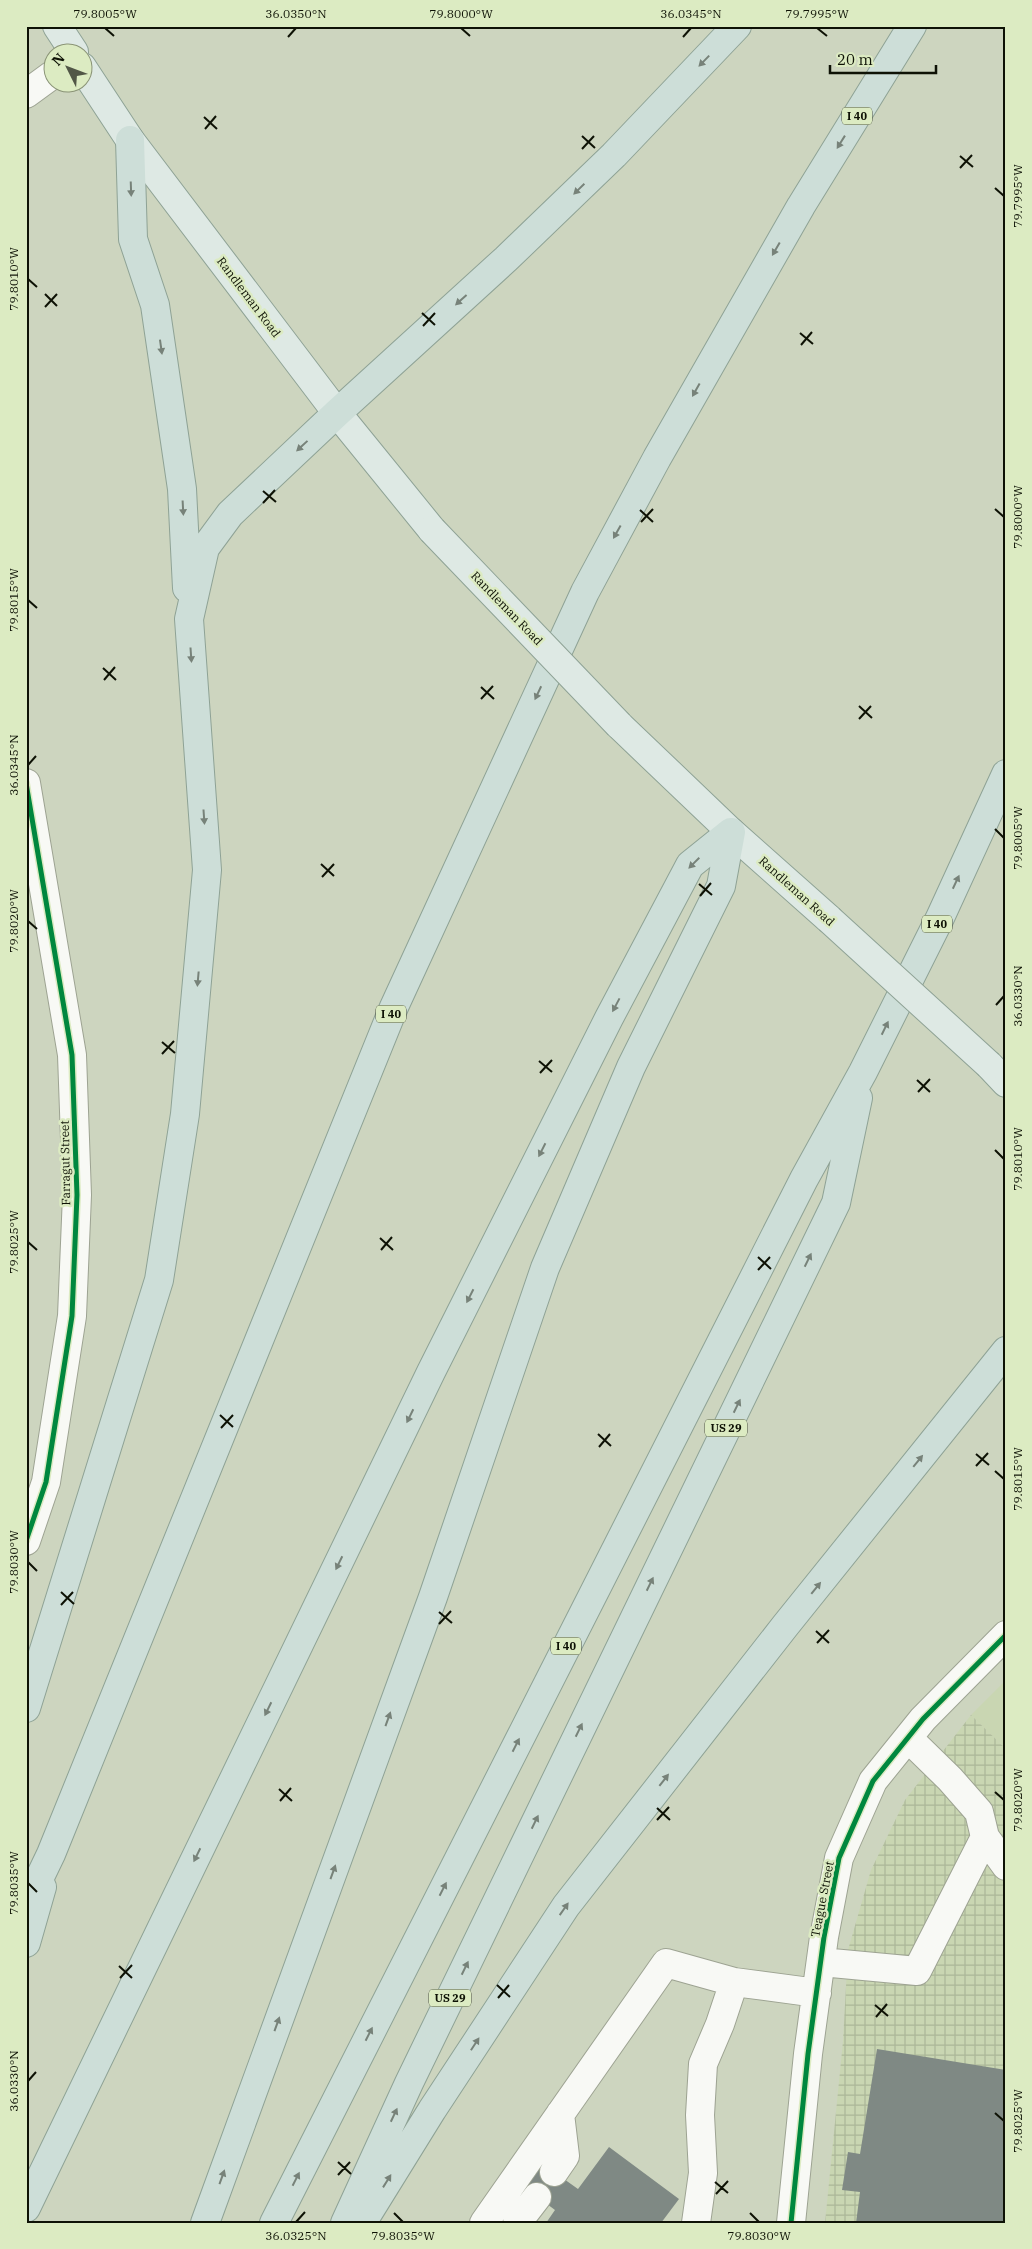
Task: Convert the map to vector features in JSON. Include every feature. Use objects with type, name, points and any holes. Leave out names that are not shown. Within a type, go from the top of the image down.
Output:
[{"type":"highway","points":[[189,619],[205,548],[230,514],[337,412],[506,260],[614,155],[737,26]]},
{"type":"highway","name":"I 40","points":[[26,1906],[51,1854],[394,1007],[585,592],[657,458],[796,215],[912,26]]},
{"type":"highway","points":[[26,1708],[159,1280],[186,1114],[207,870],[189,619],[182,489],[155,305],[133,239],[130,140]]},
{"type":"highway","name":"I 40","points":[[274,2223],[799,1188],[863,1072],[939,920],[1006,774]]},
{"type":"highway","points":[[26,2208],[431,1372],[609,1018],[690,865],[731,832]]},
{"type":"highway","points":[[205,2223],[433,1597],[545,1268],[631,1067],[721,886],[731,832]]},
{"type":"highway","name":"US 29","points":[[345,2223],[418,2065],[836,1203],[863,1072]]},
{"type":"highway","points":[[362,2223],[432,2110],[566,1906],[785,1626],[1006,1351]]},
{"type":"highway","points":[[26,1943],[51,1854]]},
{"type":"main road","points":[[57,26],[67,42]]},
{"type":"main road","name":"Randleman Road","points":[[92,82],[130,140],[337,412],[432,530],[619,725],[731,832],[997,1074]]},
{"type":"street","points":[[26,94],[42,82]]},
{"type":"street","name":"Farragut Street","points":[[26,783],[72,1055],[77,1195],[72,1316],[46,1482],[27,1538]]},
{"type":"street","name":"Teague Street","points":[[791,2223],[821,1962],[839,1858],[873,1781],[923,1719],[1001,1649]]},
{"type":"street","points":[[908,1738],[950,1779],[979,1812],[984,1837],[1006,1866]]},
{"type":"street","points":[[821,1962],[917,1971],[984,1837]]},
{"type":"street","points":[[484,2223],[666,1963],[734,1982],[817,1993]]},
{"type":"street","points":[[696,2223],[703,2173],[700,2115],[703,2064],[720,2024],[734,1982]]},
{"type":"street","points":[[554,2172],[566,2156],[560,2114]]},
{"type":"street","points":[[517,2223],[537,2197]]},
{"type":"shaded area","points":[[1006,1680],[1006,1749],[971,1715]]},
{"type":"shaded area","points":[[971,1715],[1006,1749],[1006,2223],[825,2223],[843,2041],[848,1950],[871,1870],[905,1800]]},
{"type":"building","points":[[877,2049],[1006,2070],[1006,2223],[856,2223],[860,2192],[842,2190],[848,2152],[860,2154]]},
{"type":"building","points":[[609,2147],[679,2199],[661,2223],[546,2223],[555,2210],[523,2186],[540,2162],[578,2189]]},
{"type":"cycle path","points":[[26,783],[72,1055],[77,1195],[72,1316],[46,1482],[26,1541]]},
{"type":"cycle path","points":[[791,2223],[808,2054],[824,1937],[839,1858],[873,1781],[923,1719],[1006,1635]]}]
